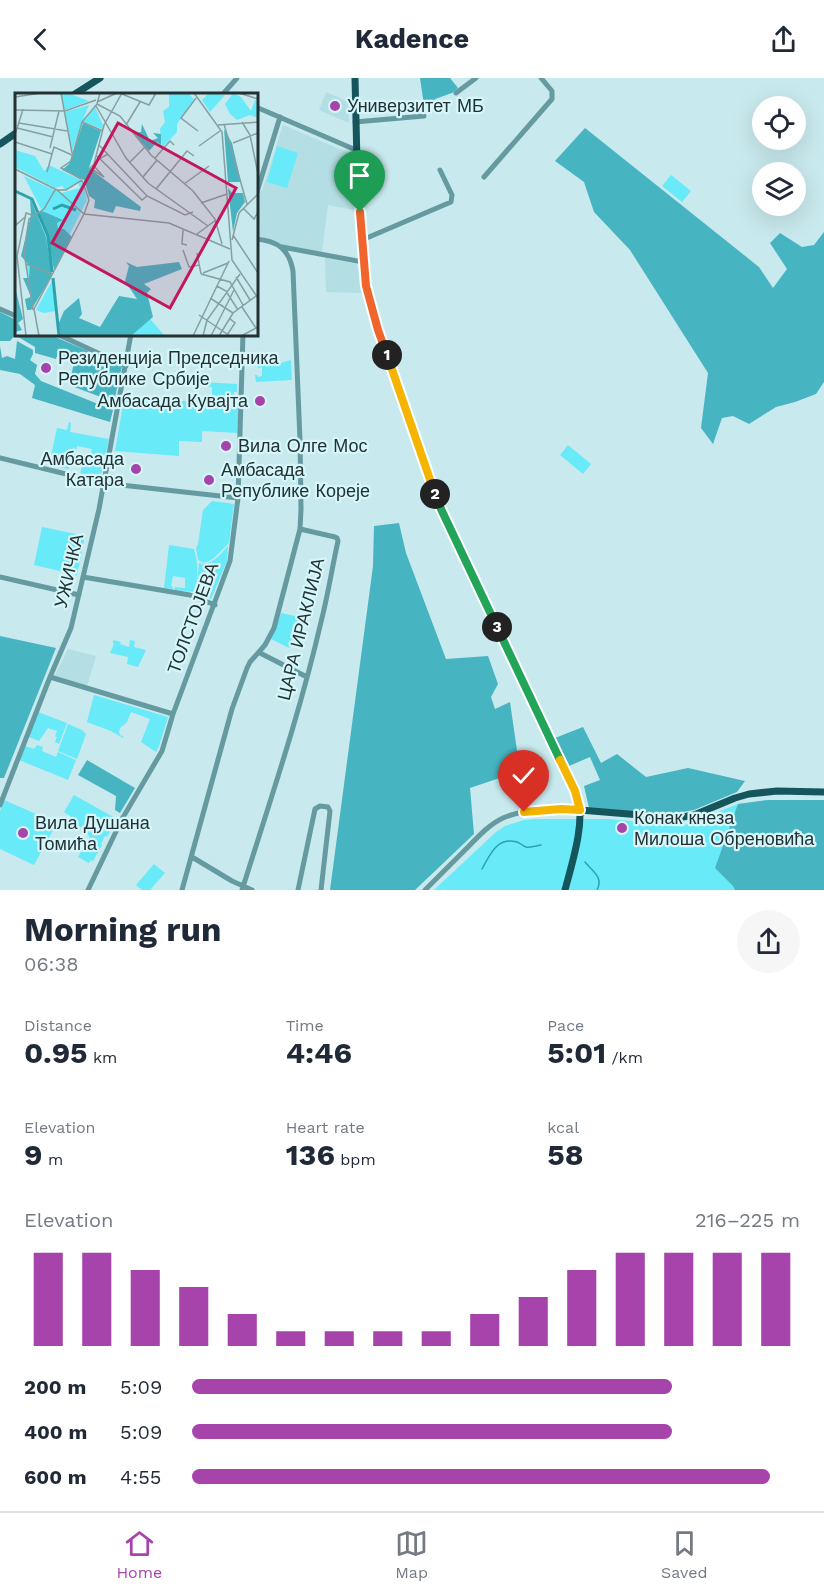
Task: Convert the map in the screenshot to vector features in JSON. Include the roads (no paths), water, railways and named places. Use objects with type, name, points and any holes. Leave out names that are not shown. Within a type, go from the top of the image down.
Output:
[{"type":"main road","points":[[77,93],[100,78]]},
{"type":"main road","points":[[355,78],[356,150],[366,286],[378,330],[441,509],[575,791],[580,810],[579,828],[565,890]]},
{"type":"main road","points":[[0,144],[15,134]]},
{"type":"main road","points":[[580,810],[677,818],[694,815],[753,793],[824,792]]},
{"type":"street","points":[[225,93],[237,78]]},
{"type":"street","points":[[456,93],[476,78]]},
{"type":"street","points":[[484,177],[552,99],[552,91],[541,78]]},
{"type":"street","points":[[258,108],[356,150]]},
{"type":"street","points":[[355,122],[424,116]]},
{"type":"street","points":[[258,188],[280,117]]},
{"type":"street","points":[[362,240],[451,202],[452,195],[441,170]]},
{"type":"street","points":[[182,890],[231,710],[250,662],[260,653],[274,628],[300,529],[300,440],[293,271],[288,256],[281,247],[274,242],[258,239]]},
{"type":"street","points":[[281,247],[363,262]]},
{"type":"street","points":[[0,309],[15,316]]},
{"type":"street","points":[[61,336],[126,366]]},
{"type":"street","name":"УЖИЧКА","points":[[0,805],[71,628],[99,509],[131,336]]},
{"type":"street","name":"ТОЛСТОЈЕВА","points":[[88,890],[122,819],[162,751],[173,714],[230,561],[238,498],[243,336]]},
{"type":"street","points":[[0,458],[104,483],[238,498]]},
{"type":"street","name":"ЦАРА ИРАКЛИЈА","points":[[242,888],[307,677],[338,540],[335,537],[300,529]]},
{"type":"street","points":[[83,577],[190,596],[215,604]]},
{"type":"street","points":[[0,578],[79,595]]},
{"type":"street","points":[[260,653],[307,677]]},
{"type":"street","points":[[50,677],[173,714]]},
{"type":"street","points":[[298,890],[315,810],[320,806],[328,807],[330,811],[321,890]]},
{"type":"street","points":[[425,890],[491,825],[502,819],[524,812],[580,810]]},
{"type":"street","points":[[192,857],[242,888],[252,890]]},
{"type":"waterway","points":[[482,869],[499,844],[510,841],[525,847],[541,845]]},
{"type":"waterway","points":[[585,862],[598,878],[597,890]]},
{"type":"place","name":"Универзитет МБ","points":[[335,106]]},
{"type":"place","name":"Резиденција Председника Републике Србије","points":[[46,368]]},
{"type":"place","name":"Амбасада Кувајта","points":[[260,401]]},
{"type":"place","name":"Вила Олге Мос","points":[[226,446]]},
{"type":"place","name":"Амбасада Катара","points":[[136,469]]},
{"type":"place","name":"Амбасада Републике Кореје","points":[[209,480]]},
{"type":"place","name":"Конак кнеза Милоша Обреновића","points":[[622,828]]},
{"type":"place","name":"Вила Душана Томића","points":[[23,833]]}]
